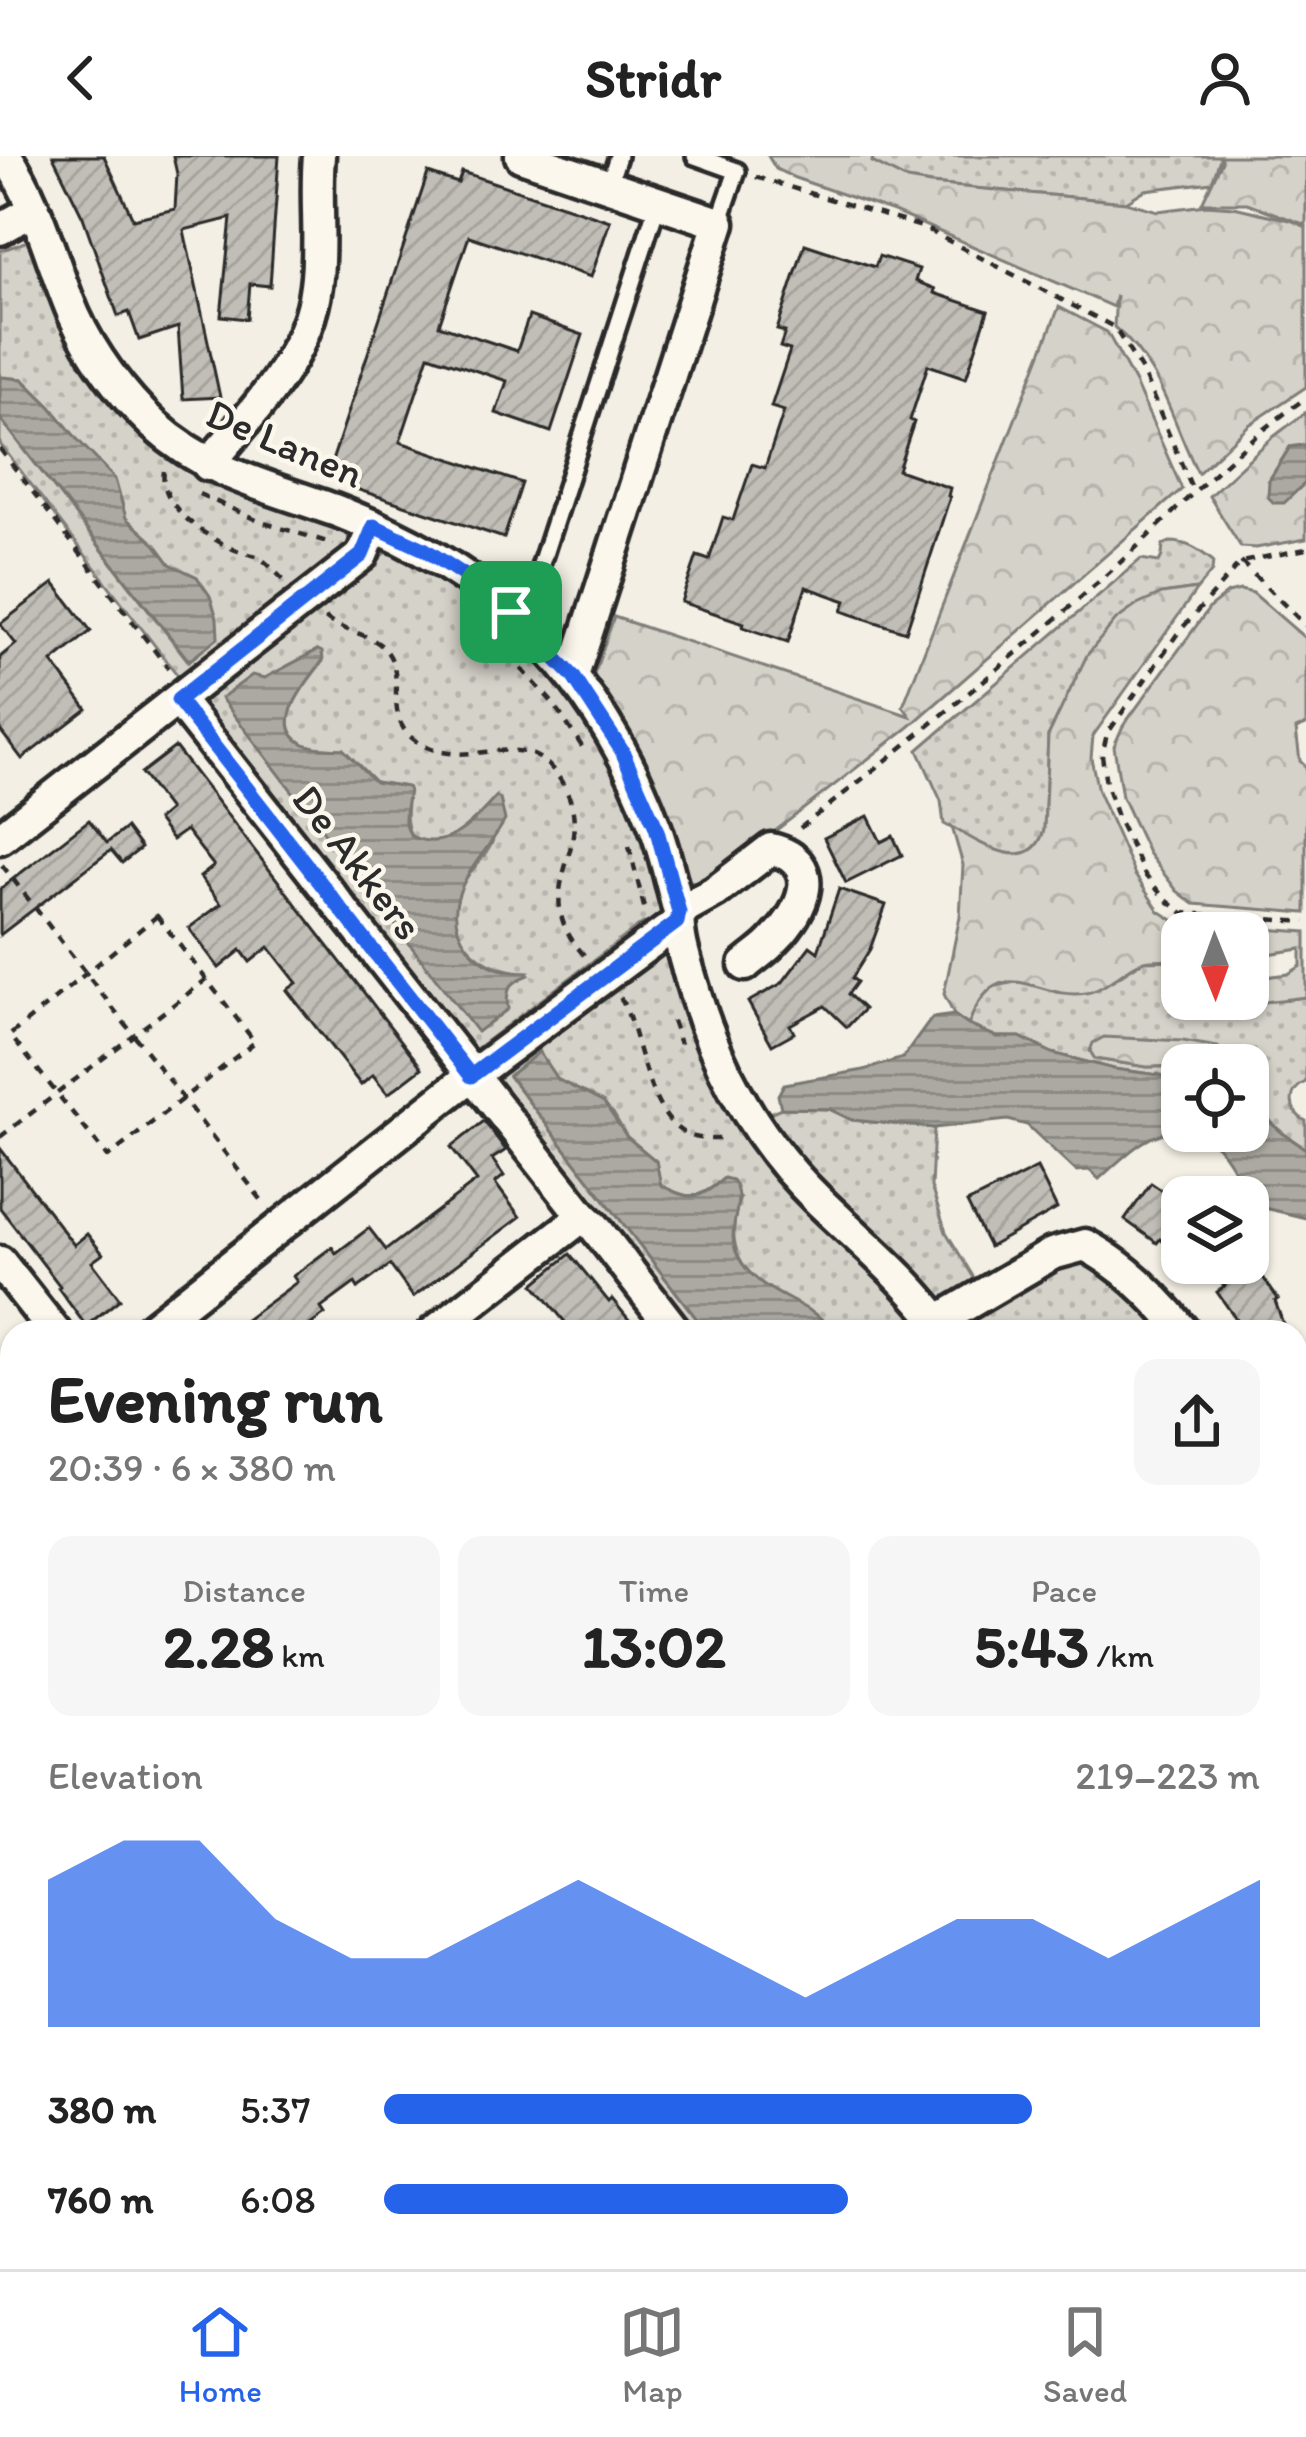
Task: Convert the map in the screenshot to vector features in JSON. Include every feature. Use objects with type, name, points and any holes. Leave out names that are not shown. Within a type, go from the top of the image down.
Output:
[{"type":"street","name":"De Lanen","points":[[6,156],[94,352],[201,478],[368,541],[424,549],[491,593],[573,676],[622,751],[656,827],[708,1034],[752,1121],[813,1195],[937,1320]]},
{"type":"street","points":[[201,478],[285,372],[304,327],[316,290],[319,156]]},
{"type":"street","points":[[521,156],[613,170],[658,202],[719,223],[573,676]]},
{"type":"street","points":[[0,229],[34,210]]},
{"type":"street","points":[[0,838],[306,599],[368,541]]},
{"type":"street","name":"De Akkers","points":[[183,696],[471,1076],[667,1320]]},
{"type":"street","points":[[162,1320],[678,917],[771,849],[789,853],[801,864],[806,884],[797,908],[777,938],[746,965]]},
{"type":"street","points":[[449,1320],[583,1216]]},
{"type":"street","name":"De Lanen","points":[[951,1320],[1052,1254],[1085,1245],[1111,1258],[1174,1320]]},
{"type":"street","points":[[0,1262],[46,1320]]},
{"type":"lane","points":[[695,156],[736,171],[719,223]]},
{"type":"lane","points":[[511,612],[530,598],[658,202]]},
{"type":"path","points":[[736,171],[922,227],[1114,327],[1142,371],[1194,493]]},
{"type":"path","points":[[771,849],[1021,650],[1266,425],[1306,398]]},
{"type":"path","points":[[0,449],[183,696]]},
{"type":"path","points":[[155,465],[178,481]]},
{"type":"path","points":[[164,471],[162,484],[193,523],[256,556],[329,623],[382,646],[395,670],[398,717],[416,741],[456,753],[527,752],[556,774],[572,814],[572,841],[558,902],[560,920],[572,942],[626,1007],[653,1093],[669,1118],[695,1138],[728,1139],[718,1122]]},
{"type":"path","points":[[201,478],[261,522],[322,539],[368,541]]},
{"type":"path","points":[[1306,550],[1241,562],[1178,633],[1107,734],[1102,755],[1117,818],[1145,874],[1165,899],[1183,913],[1306,922]]},
{"type":"path","points":[[1241,562],[1306,626]]},
{"type":"path","points":[[488,634],[553,703],[591,761]]},
{"type":"path","points":[[628,841],[652,941]]},
{"type":"path","points":[[0,862],[282,1226]]},
{"type":"path","points":[[157,916],[207,979],[255,1042],[107,1157],[10,1035],[157,916]]},
{"type":"path","points":[[0,1137],[207,979]]},
{"type":"path","points":[[671,1018],[683,1051]]},
{"type":"green space","points":[[768,156],[873,156],[872,162],[907,180],[930,184],[1126,202],[1158,211],[1234,207],[1290,220],[1306,227],[1306,387],[1249,425],[1198,473],[1155,376],[1114,327],[1116,295],[1113,307],[894,212],[795,178],[776,169]]},
{"type":"green space","points":[[873,156],[1221,156],[1212,182],[1145,190],[1126,202],[907,180],[872,162]]},
{"type":"green space","points":[[1221,156],[1306,156],[1306,225],[1247,203],[1202,203]]},
{"type":"green space","points":[[36,238],[109,391],[344,528],[349,538],[346,554],[182,681],[0,444],[0,418],[188,661],[197,577],[170,564],[125,518],[121,498],[51,407],[23,379],[0,377],[0,251]]},
{"type":"green space","points":[[1059,307],[1107,332],[1182,489],[909,727],[711,881],[689,880],[591,683],[614,617],[910,716],[903,706]]},
{"type":"green space","points":[[1306,412],[1306,448],[1290,447],[1269,480],[1305,483],[1306,479],[1306,539],[1241,547],[1209,496]]},
{"type":"green space","points":[[1170,542],[1203,553],[1213,561],[1212,571],[1197,589],[1162,594],[1063,708],[1048,736],[1044,830],[1037,845],[1027,852],[1000,851],[944,824],[941,801],[918,750],[1141,559],[1159,562],[1163,545]]},
{"type":"green space","points":[[396,550],[441,574],[527,641],[599,734],[646,831],[665,910],[659,920],[643,923],[476,1049],[460,1041],[203,706],[204,699],[377,566],[377,556]],"holes":[[[317,650],[323,661],[294,702],[289,726],[294,736],[308,746],[343,749],[375,782],[407,787],[411,836],[436,841],[458,833],[496,797],[493,840],[458,892],[455,924],[482,959],[527,972],[509,987],[478,1031],[222,699]]]},
{"type":"green space","points":[[1197,589],[1093,736],[1091,758],[1098,791],[1135,875],[1161,912],[1161,959],[1144,961],[1086,993],[1006,982],[980,1001],[968,1025],[954,1015],[944,994],[960,916],[963,865],[952,827],[1003,852],[1028,852],[1037,844],[1044,830],[1048,736],[1087,655],[1116,620],[1162,594]]},
{"type":"green space","points":[[1240,590],[1253,593],[1306,639],[1306,725],[1296,729],[1300,761],[1306,767],[1306,913],[1194,904],[1177,891],[1148,853],[1122,797],[1114,746],[1123,726],[1210,607]]},
{"type":"green space","points":[[1269,929],[1306,932],[1306,997],[1269,1001],[1269,976],[1288,974],[1301,966],[1301,949],[1269,954]]},
{"type":"green space","points":[[657,953],[672,958],[697,1032],[925,1320],[821,1320],[770,1291],[740,1258],[734,1231],[740,1198],[723,1179],[694,1196],[660,1185],[656,1161],[627,1137],[613,1113],[591,1095],[557,1079],[538,1053],[509,1076],[698,1320],[674,1320],[492,1083],[497,1074]]},
{"type":"green space","points":[[1143,961],[1161,961],[1161,1020],[1269,1020],[1269,1001],[1306,997],[1306,1082],[1295,1091],[1292,1102],[1306,1121],[1306,1149],[1269,1119],[1269,1044],[1161,1044],[1161,1058],[1091,1050],[1095,1059],[1161,1067],[1161,1075],[1052,1053],[1020,1037],[997,1037],[968,1025],[978,1001],[993,987],[1029,982],[1057,992],[1113,980]]},
{"type":"green space","points":[[1104,1037],[1200,1044],[1161,1044],[1161,1067],[1147,1067],[1095,1059],[1090,1051]]},
{"type":"green space","points":[[781,1108],[829,1109],[852,1120],[934,1128],[931,1187],[946,1232],[977,1283],[942,1300],[806,1164],[767,1114]]},
{"type":"green space","points":[[1084,1259],[1106,1265],[1163,1320],[967,1320],[1062,1263]]},
{"type":"shaded area","points":[[0,377],[22,379],[51,407],[115,479],[126,518],[170,564],[197,577],[210,596],[218,638],[189,661],[0,418]]},
{"type":"shaded area","points":[[1304,445],[1305,483],[1284,503],[1274,503],[1268,497],[1269,481],[1290,447]]},
{"type":"shaded area","points":[[318,650],[323,660],[290,714],[294,736],[308,746],[343,749],[375,782],[407,787],[405,824],[411,836],[424,841],[447,838],[496,797],[500,799],[505,820],[465,881],[455,913],[458,929],[480,959],[502,970],[529,975],[510,987],[508,1009],[477,1032],[221,698],[252,675],[265,678]]},
{"type":"shaded area","points":[[954,1015],[997,1037],[1020,1037],[1052,1053],[1161,1075],[1161,1134],[1127,1154],[1099,1179],[1089,1170],[1076,1171],[1027,1125],[1008,1120],[934,1128],[852,1120],[829,1109],[781,1108],[778,1095],[784,1084],[903,1058],[932,1018]]},
{"type":"shaded area","points":[[539,1052],[557,1079],[604,1103],[627,1137],[656,1161],[661,1185],[680,1194],[694,1196],[724,1178],[732,1180],[738,1198],[733,1239],[742,1263],[763,1284],[822,1320],[698,1320],[509,1076]]},
{"type":"shaded area","points":[[1269,1119],[1306,1149],[1306,1218],[1269,1209],[1269,1176],[1238,1176],[1221,1152],[1269,1152]]},
{"type":"building","points":[[53,156],[104,156],[133,219],[175,209],[173,156],[279,156],[270,286],[250,284],[247,319],[221,316],[231,218],[184,230],[220,397],[183,399],[178,327],[139,340],[129,312],[118,316],[83,217]]},
{"type":"building","points":[[462,172],[610,221],[591,277],[469,236],[439,325],[517,351],[529,316],[583,335],[551,432],[496,413],[507,381],[429,355],[400,442],[522,483],[504,538],[356,489],[359,477],[330,467],[428,173],[458,183]]},
{"type":"building","points":[[805,244],[875,267],[879,256],[919,269],[915,281],[935,289],[934,293],[988,311],[966,378],[928,365],[910,420],[914,422],[898,470],[950,488],[950,497],[906,632],[842,611],[846,601],[806,587],[788,642],[681,602],[697,556],[709,560],[723,517],[733,520],[752,464],[765,468],[784,411],[771,407],[790,350],[780,347],[785,332],[777,330]]},
{"type":"building","points":[[54,583],[91,631],[52,662],[87,709],[22,759],[0,730],[0,657],[16,644],[0,624]]},
{"type":"building","points":[[175,747],[422,1068],[388,1094],[373,1075],[361,1085],[287,990],[297,983],[269,947],[250,962],[241,950],[219,968],[189,928],[221,904],[200,877],[214,866],[186,830],[172,840],[157,820],[169,810],[141,773]]},
{"type":"building","points":[[868,816],[881,842],[893,836],[902,855],[846,883],[824,838]]},
{"type":"building","points":[[89,820],[107,843],[126,828],[141,848],[122,863],[111,850],[0,935],[0,889]]},
{"type":"building","points":[[839,889],[886,905],[848,994],[864,1009],[847,1027],[825,1006],[790,1025],[794,1033],[772,1045],[748,1002],[782,983],[810,946],[818,952]]},
{"type":"building","points":[[484,1121],[506,1150],[492,1159],[504,1176],[495,1183],[520,1217],[413,1297],[390,1265],[321,1308],[325,1314],[317,1320],[245,1320],[297,1282],[293,1276],[332,1247],[336,1253],[369,1228],[386,1250],[477,1181],[451,1147]]},
{"type":"building","points":[[0,1148],[74,1245],[87,1234],[103,1254],[92,1262],[120,1299],[94,1320],[82,1320],[0,1208]]},
{"type":"building","points":[[1037,1168],[1057,1209],[989,1247],[967,1203]]},
{"type":"building","points":[[1151,1183],[1161,1190],[1161,1240],[1157,1243],[1125,1220]]},
{"type":"building","points":[[570,1254],[629,1320],[563,1320],[534,1284]]},
{"type":"building","points":[[1222,1284],[1268,1284],[1278,1299],[1282,1320],[1237,1320],[1217,1292]]},
{"type":"route","points":[[374,526],[424,549],[491,593],[511,612],[573,676],[622,751],[656,827],[679,912],[677,922],[471,1076],[178,700],[362,555],[374,526]]}]
